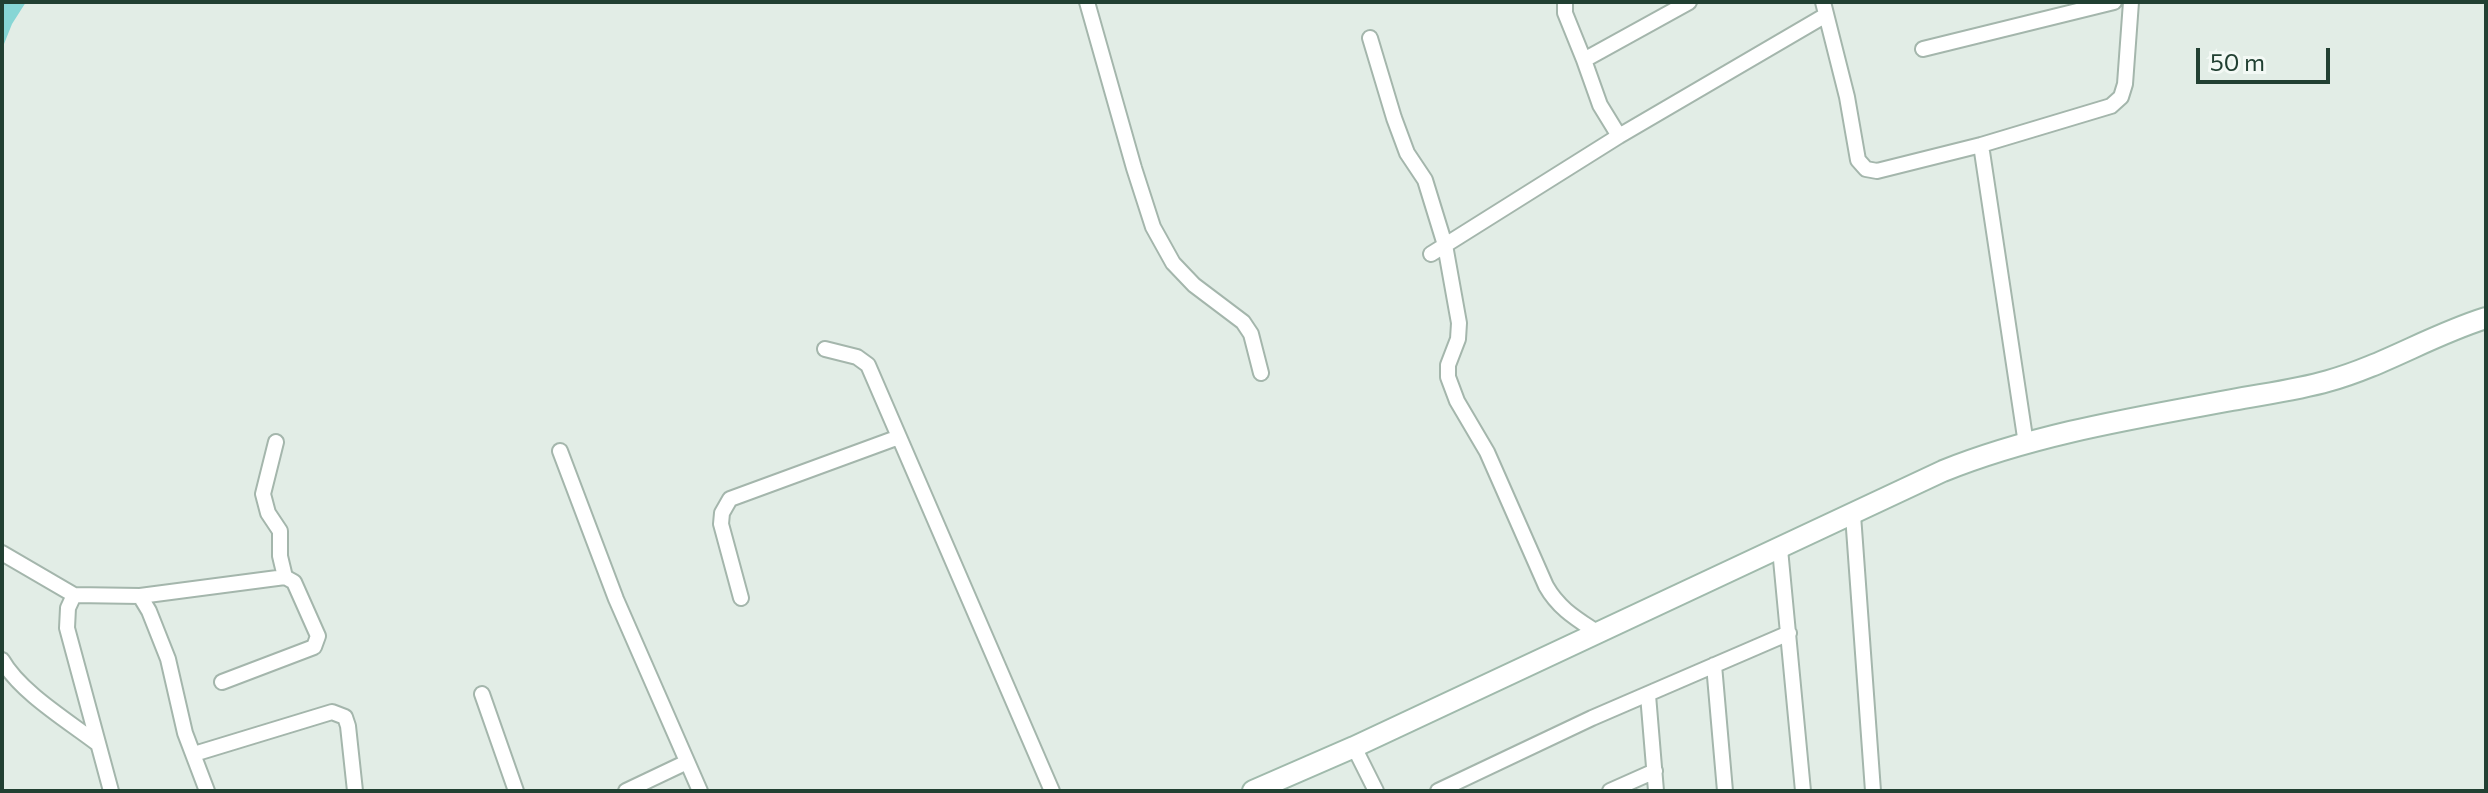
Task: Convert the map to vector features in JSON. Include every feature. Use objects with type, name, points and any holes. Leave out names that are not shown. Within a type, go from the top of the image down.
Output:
[{"type":"street","points":[[1087,2],[1153,227],[1173,263],[1194,285],[1243,322],[1251,334],[1261,373]]},
{"type":"street","points":[[1565,2],[1565,13],[1600,105],[1619,136]]},
{"type":"street","points":[[1584,60],[1689,2]]},
{"type":"street","points":[[1923,49],[2114,2]]},
{"type":"street","points":[[1431,254],[1825,8],[1847,97],[1858,160],[1866,169],[1877,171],[1981,145],[2111,106],[2121,97],[2125,84],[2131,2]]},
{"type":"street","points":[[1370,38],[1394,118],[1407,153],[1425,180],[1445,245],[1459,323],[1458,339],[1448,365],[1448,377],[1457,401],[1487,452],[1555,602],[1598,633]]},
{"type":"street","points":[[1981,145],[2026,444]]},
{"type":"street","points":[[1253,791],[1354,747],[1943,471],[1984,455],[2108,424],[2326,382],[2361,371],[2444,332],[2486,318]]},
{"type":"street","points":[[825,349],[857,357],[868,365],[1052,791]]},
{"type":"street","points":[[741,598],[721,524],[722,513],[730,499],[899,437]]},
{"type":"street","points":[[276,442],[263,494],[268,513],[280,531],[280,556],[285,577]]},
{"type":"street","points":[[560,451],[616,599],[700,791]]},
{"type":"street","points":[[1853,515],[1873,791]]},
{"type":"street","points":[[1780,549],[1803,791]]},
{"type":"street","points":[[2,553],[74,595],[140,596],[285,577],[294,582],[318,636],[314,647],[222,682]]},
{"type":"street","points":[[74,595],[68,608],[67,628],[111,791]]},
{"type":"street","points":[[140,596],[168,659],[185,733],[207,791]]},
{"type":"street","points":[[1438,791],[1592,718],[1789,633]]},
{"type":"street","points":[[2,660],[9,671],[34,694],[98,744]]},
{"type":"street","points":[[1714,665],[1725,791]]},
{"type":"street","points":[[482,694],[516,791]]},
{"type":"street","points":[[1648,695],[1656,791]]},
{"type":"street","points":[[194,754],[332,712],[339,713],[345,717],[348,726],[355,791]]},
{"type":"street","points":[[1354,747],[1376,791]]},
{"type":"street","points":[[626,791],[687,762]]},
{"type":"street","points":[[1610,791],[1655,771]]},
{"type":"water","points":[[2,2],[26,2],[12,24],[2,49]]}]
